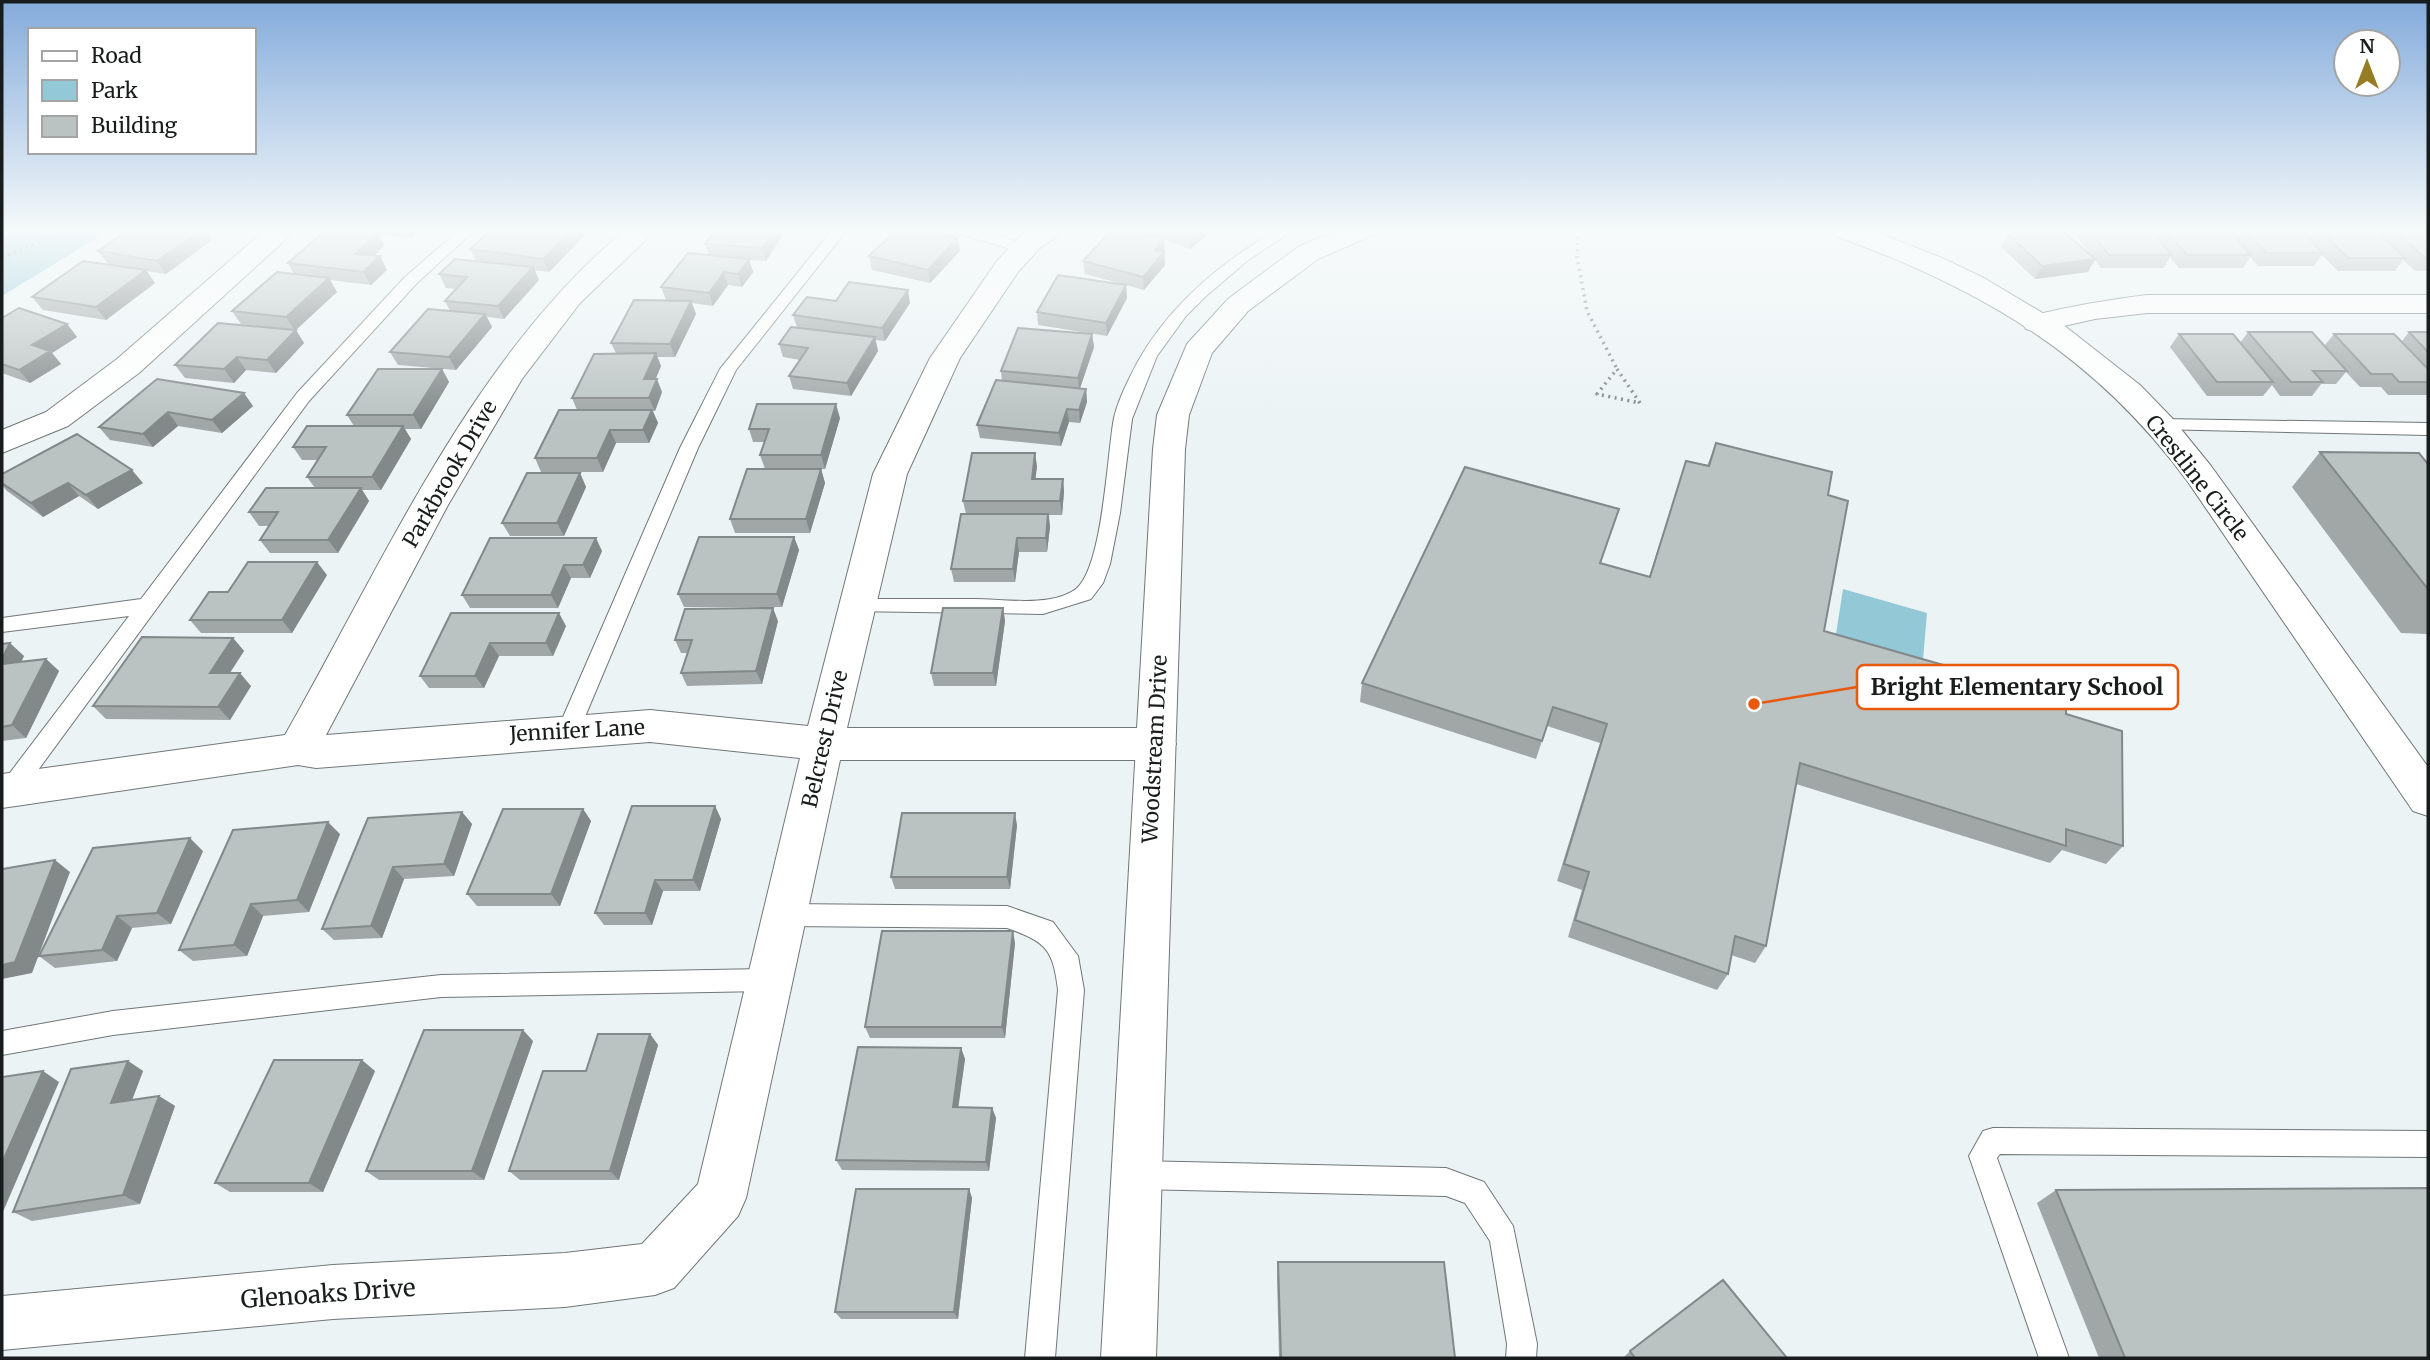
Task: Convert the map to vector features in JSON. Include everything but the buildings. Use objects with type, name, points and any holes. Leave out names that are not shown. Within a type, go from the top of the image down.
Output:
[{"type":"street","points":[[2,442],[57,419],[128,366],[208,293]]},
{"type":"street","name":"Parkbrook Drive","points":[[298,749],[444,481],[497,392],[555,315],[575,293]]},
{"type":"street","name":"Belcrest Drive","points":[[655,1269],[720,1198],[823,744],[890,474],[945,358],[989,293]]},
{"type":"street","name":"Woodstream Drive","points":[[1128,1358],[1169,449],[1173,415],[1198,351],[1237,305],[1253,293]]},
{"type":"street","name":"Crestline Circle","points":[[1990,293],[2097,365],[2161,425],[2428,799]]},
{"type":"street","points":[[2037,323],[2095,310],[2147,304],[2428,303]]},
{"type":"street","name":"Jennifer Lane","points":[[6,790],[298,749],[316,752],[650,726],[823,744],[1156,744]]},
{"type":"street","name":"Glenoaks Drive","points":[[2,1322],[333,1292],[565,1280],[655,1269]]},
{"type":"lane","points":[[6,790],[303,397],[399,293]]},
{"type":"lane","points":[[568,731],[689,448],[727,369],[788,293]]},
{"type":"lane","points":[[857,606],[1043,607],[1086,593],[1100,570],[1123,418],[1138,377],[1166,328],[1201,293]]},
{"type":"lane","points":[[2161,425],[2428,429]]},
{"type":"lane","points":[[2,625],[147,606]]},
{"type":"lane","points":[[785,915],[1007,917],[1044,930],[1066,956],[1071,990],[1040,1358]]},
{"type":"lane","points":[[2,1043],[113,1023],[441,986],[770,980]]},
{"type":"lane","points":[[2054,1358],[1983,1156],[1993,1141],[2428,1143]]},
{"type":"lane","points":[[1137,1175],[1194,1174],[1446,1182],[1474,1192],[1503,1236],[1522,1344],[1521,1358]]},
{"type":"path","points":[[1584,293],[1587,311],[1617,369],[1640,403],[1597,394],[1617,369]]},
{"type":"green space","points":[[1843,589],[1927,613],[1922,671],[1834,647]]},
{"type":"place","name":"Bright Elementary School","points":[[1754,704]]}]
